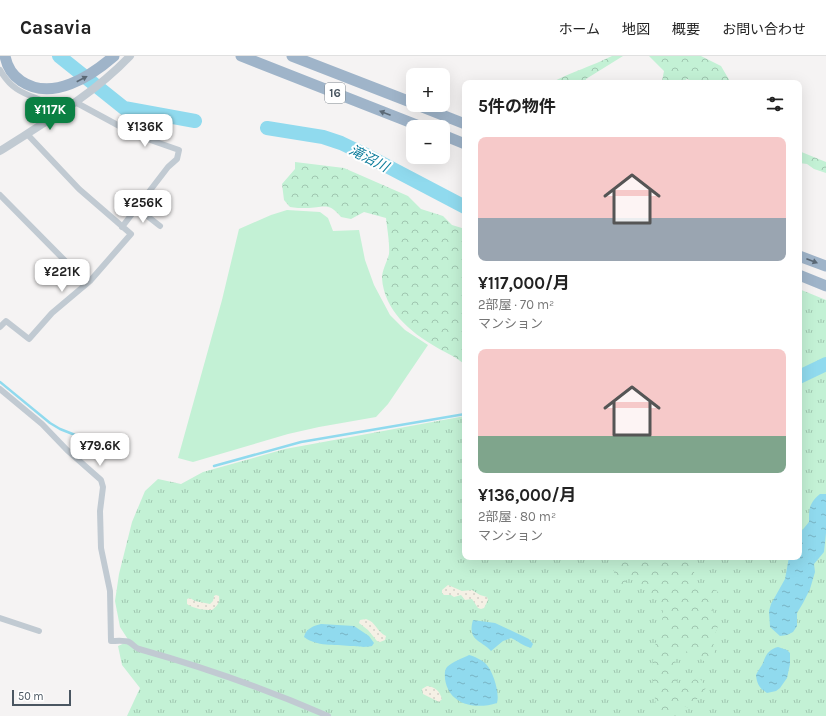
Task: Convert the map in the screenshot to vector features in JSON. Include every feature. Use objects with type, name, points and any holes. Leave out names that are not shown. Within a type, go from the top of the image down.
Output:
[{"type":"highway","points":[[5,56],[8,67],[13,74],[27,85],[39,88],[63,86],[74,82],[95,72],[114,56]]},
{"type":"highway","name":"16","points":[[292,56],[406,100]]},
{"type":"highway","points":[[312,56],[336,66],[385,92]]},
{"type":"highway","name":"16","points":[[245,57],[406,121]]},
{"type":"highway","points":[[435,112],[462,123]]},
{"type":"highway","points":[[450,138],[462,143]]},
{"type":"highway","points":[[802,257],[826,266]]},
{"type":"highway","points":[[802,276],[826,286]]},
{"type":"street","points":[[0,152],[62,112],[109,76],[130,56]]},
{"type":"street","points":[[0,70],[8,83],[14,88],[28,96],[53,105],[62,112]]},
{"type":"street","points":[[75,102],[136,135],[179,150],[177,158],[122,227]]},
{"type":"street","points":[[0,327],[6,321],[29,339],[52,313],[87,284],[131,234],[79,189],[27,134]]},
{"type":"street","points":[[0,195],[87,284]]},
{"type":"street","points":[[137,208],[160,226]]},
{"type":"street","points":[[0,389],[42,424],[67,450],[101,480],[103,487],[100,511],[100,548],[110,591],[111,641],[129,642],[137,649],[160,654],[218,673],[328,716]]},
{"type":"street","points":[[0,618],[39,632]]},
{"type":"green space","points":[[612,56],[623,56],[586,80],[557,80],[566,76]]},
{"type":"green space","points":[[649,56],[701,56],[721,66],[729,80],[662,80],[664,71]]},
{"type":"green space","points":[[802,152],[826,162],[826,173],[814,169],[807,164],[802,163]]},
{"type":"green space","points":[[295,162],[344,168],[408,196],[421,209],[443,216],[452,225],[462,228],[462,362],[426,341],[408,327],[393,310],[384,290],[382,278],[389,254],[386,218],[364,212],[351,219],[341,217],[333,209],[325,206],[312,208],[290,207],[284,200],[282,184],[295,169]]},
{"type":"green space","points":[[287,210],[320,212],[328,218],[333,231],[359,230],[365,260],[374,285],[390,315],[405,330],[428,345],[388,404],[376,417],[288,434],[193,462],[178,458],[222,300],[239,229],[271,215]]},
{"type":"green space","points":[[802,290],[826,300],[826,716],[127,716],[140,688],[122,665],[118,646],[129,641],[120,627],[115,601],[119,574],[132,522],[145,491],[158,479],[181,484],[203,472],[285,449],[462,417],[462,560],[802,560]]},
{"type":"green space","points":[[621,560],[695,560],[694,572],[698,587],[707,585],[718,592],[722,600],[712,609],[718,626],[713,640],[715,655],[706,662],[692,657],[686,651],[677,649],[675,658],[677,685],[683,689],[697,677],[706,688],[697,699],[696,705],[691,709],[682,705],[677,708],[677,716],[658,716],[655,698],[653,661],[662,619],[662,603],[637,583],[632,576],[626,577],[626,584],[622,585],[614,583],[614,569]]},
{"type":"sand","points":[[448,585],[462,591],[472,590],[487,597],[488,600],[484,608],[478,608],[472,599],[465,600],[461,595],[454,597],[451,595],[444,595],[442,590]]},
{"type":"sand","points":[[216,595],[219,596],[219,602],[212,610],[196,608],[187,604],[187,599],[190,598],[195,601],[210,604]]},
{"type":"sand","points":[[366,619],[372,622],[380,632],[386,636],[385,640],[380,642],[377,641],[368,630],[359,623],[360,620]]},
{"type":"sand","points":[[427,686],[433,687],[439,692],[442,699],[439,702],[423,694],[422,689]]},
{"type":"water","points":[[820,494],[826,494],[826,533],[824,552],[814,564],[815,572],[810,589],[797,613],[797,626],[793,632],[780,636],[770,627],[769,611],[771,604],[785,579],[788,560],[802,560],[802,530],[809,522],[810,506]]},
{"type":"water","points":[[473,620],[495,623],[529,639],[533,644],[531,648],[511,638],[503,641],[491,651],[473,636]]},
{"type":"water","points":[[321,624],[354,626],[369,636],[374,643],[372,646],[365,647],[320,644],[304,637],[308,629]]},
{"type":"water","points":[[778,647],[787,650],[790,653],[790,664],[787,678],[776,691],[767,693],[759,686],[756,675],[768,653]]},
{"type":"water","points":[[469,655],[480,660],[489,667],[497,688],[497,703],[480,706],[464,703],[457,700],[447,688],[445,670],[447,667]]},
{"type":"waterway","name":"滝沼川","points":[[59,56],[124,108],[195,121]]},
{"type":"waterway","name":"滝沼川","points":[[267,128],[323,137],[341,143],[462,205]]},
{"type":"waterway","name":"滝沼川","points":[[802,376],[826,364]]},
{"type":"waterway","points":[[0,382],[50,423],[60,429],[108,448]]},
{"type":"waterway","points":[[214,466],[301,442],[462,415]]}]
